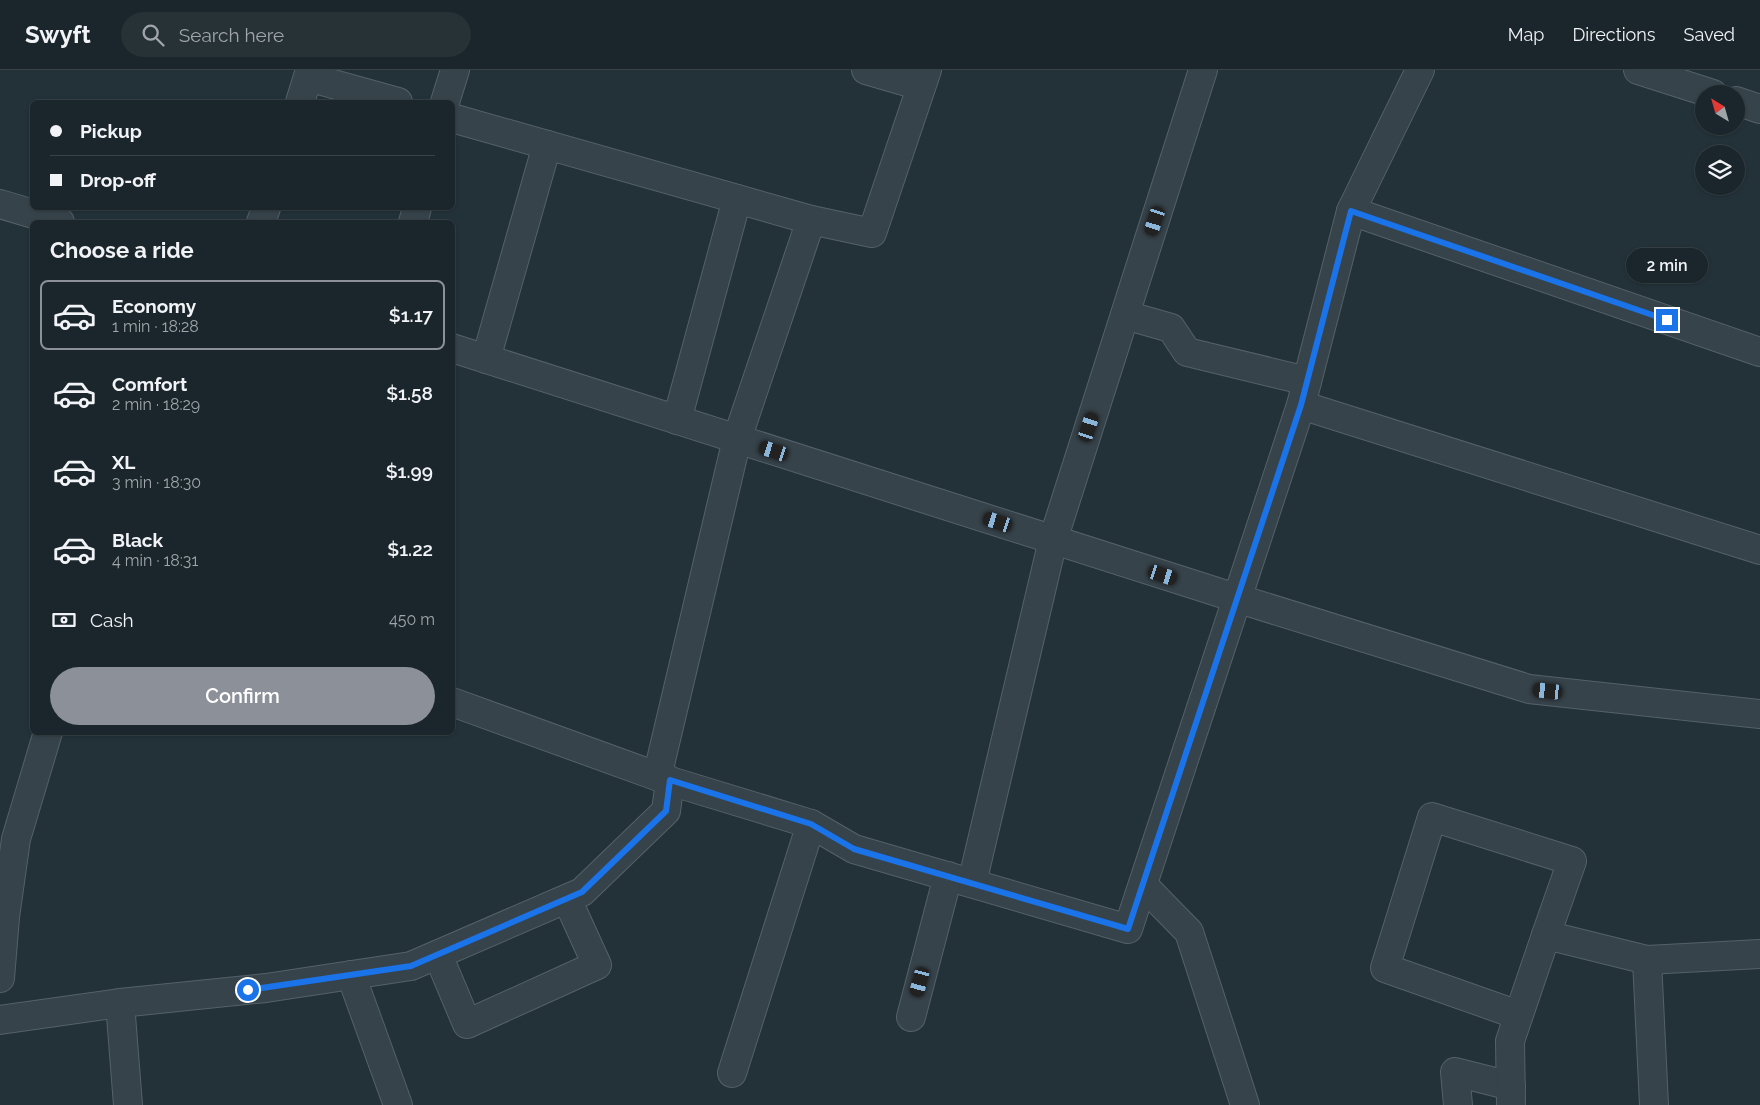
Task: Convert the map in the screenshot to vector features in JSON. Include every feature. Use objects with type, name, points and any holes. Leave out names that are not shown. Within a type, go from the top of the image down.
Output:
[{"type":"street","points":[[446,100],[455,70]]},
{"type":"street","points":[[455,119],[811,220],[872,233],[924,78],[866,70]]},
{"type":"street","points":[[911,1017],[960,879],[1054,540],[1203,70]]},
{"type":"street","points":[[455,703],[670,780],[811,824],[854,849],[1128,929],[1304,393],[1351,211],[1420,70]]},
{"type":"street","points":[[1638,70],[1695,88]]},
{"type":"street","points":[[301,100],[309,73],[392,100]]},
{"type":"street","points":[[1745,104],[1760,109]]},
{"type":"street","points":[[486,359],[547,145]]},
{"type":"street","points":[[677,420],[737,199]]},
{"type":"street","points":[[0,204],[53,220]]},
{"type":"street","points":[[1351,211],[1760,352]]},
{"type":"street","points":[[670,780],[658,773],[737,439],[811,220]]},
{"type":"street","points":[[1125,315],[1171,328],[1187,352],[1760,550]]},
{"type":"street","points":[[455,349],[1236,598],[1529,689],[1760,714]]},
{"type":"street","points":[[0,978],[5,918],[16,839],[47,735]]},
{"type":"street","points":[[0,1020],[120,1003],[266,988],[411,966],[582,892],[666,811],[670,780]]},
{"type":"street","points":[[1458,1105],[1455,1072],[1511,1096],[1510,1041],[1572,861],[1432,817],[1385,968],[1518,1015]]},
{"type":"street","points":[[732,1073],[811,824]]},
{"type":"street","points":[[1143,885],[1189,932],[1245,1105]]},
{"type":"street","points":[[438,955],[467,1024],[597,965],[567,899]]},
{"type":"street","points":[[1546,935],[1647,960],[1760,954]]},
{"type":"street","points":[[1647,960],[1654,1105]]},
{"type":"street","points":[[351,976],[398,1105]]},
{"type":"street","points":[[120,1003],[128,1105]]},
{"type":"route","points":[[248,990],[411,966],[582,892],[666,811],[670,780],[811,824],[854,849],[1128,929],[1301,405],[1351,211],[1667,320]]}]
